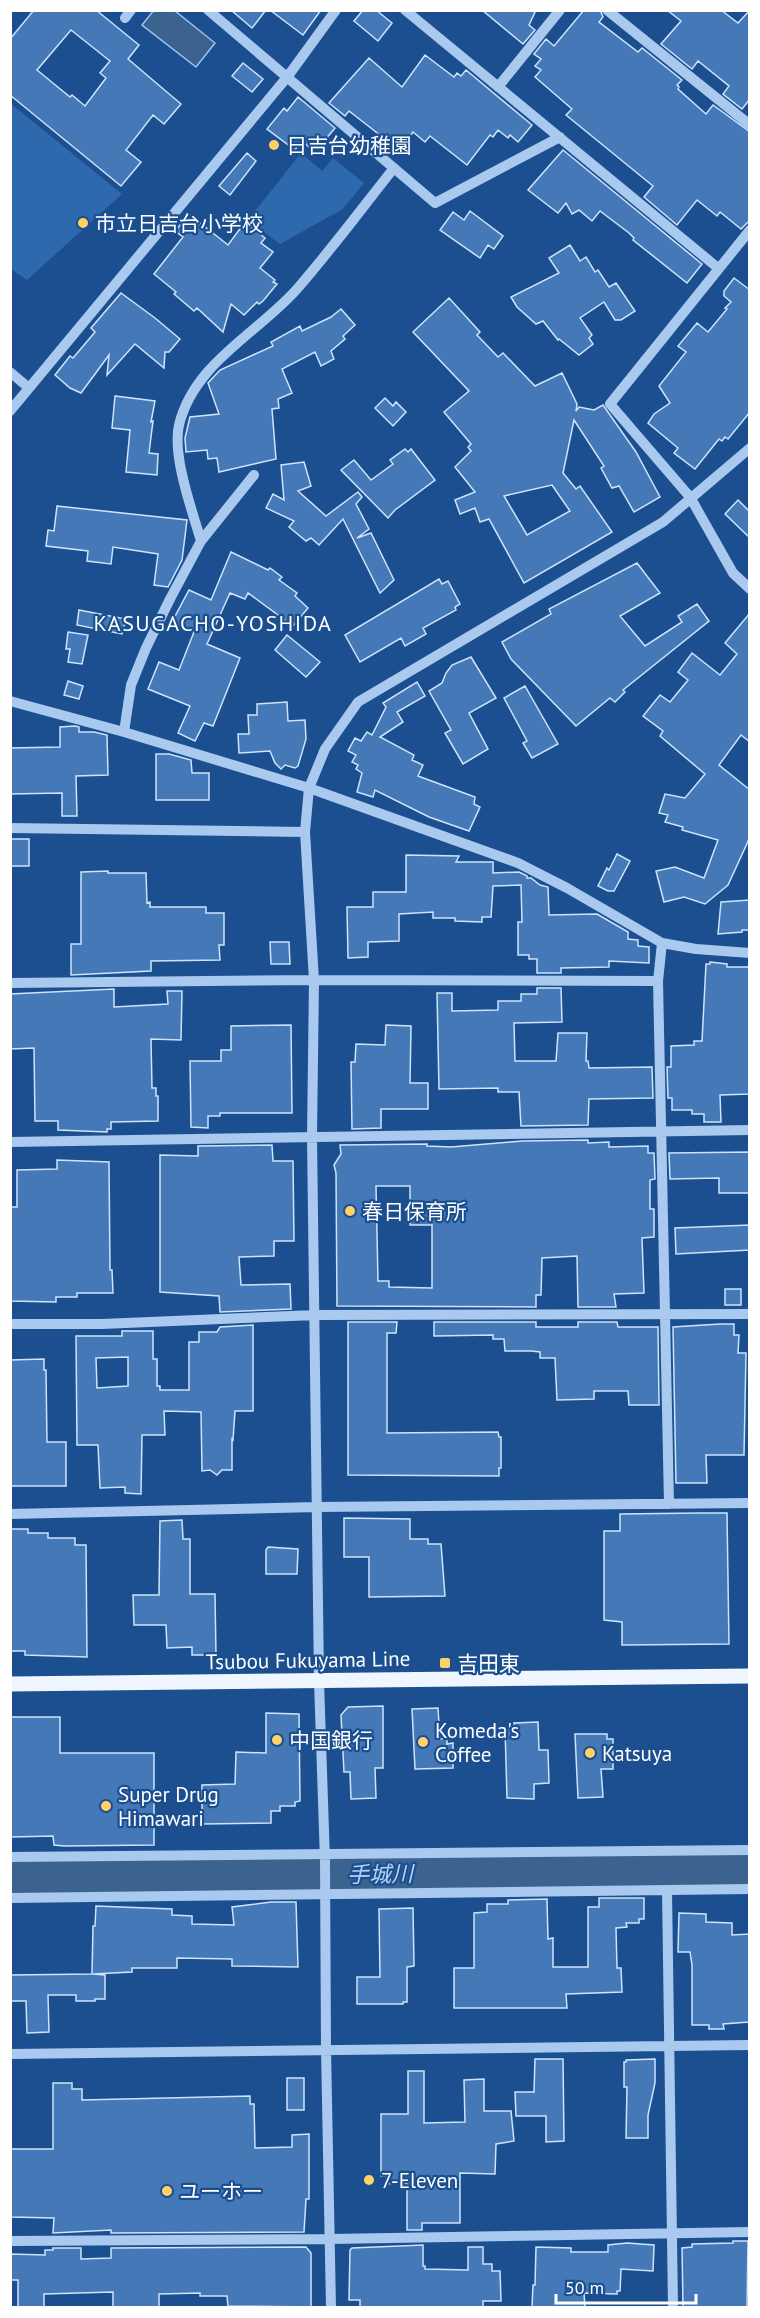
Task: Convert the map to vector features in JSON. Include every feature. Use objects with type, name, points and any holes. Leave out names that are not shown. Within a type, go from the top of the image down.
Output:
[{"type":"main road","name":"Tsubou Fukuyama Line","points":[[10,1684],[750,1676]]},
{"type":"street","points":[[208,10],[435,203],[560,137]]},
{"type":"street","points":[[10,411],[288,76],[336,10]]},
{"type":"street","points":[[405,10],[718,267]]},
{"type":"street","points":[[498,87],[560,10]]},
{"type":"street","points":[[607,10],[750,125]]},
{"type":"street","points":[[201,541],[180,464],[178,427],[189,398],[203,374],[296,290],[394,168]]},
{"type":"street","points":[[750,230],[610,404],[690,497],[733,573],[750,589]]},
{"type":"street","points":[[10,372],[29,388]]},
{"type":"street","points":[[331,2307],[325,1857],[319,1681],[312,1137],[314,980],[306,832],[309,788],[325,749],[358,702],[663,522],[750,448]]},
{"type":"street","points":[[124,732],[131,685],[146,648],[201,541],[254,475]]},
{"type":"street","points":[[10,701],[124,732],[309,788],[518,863],[662,942],[696,949],[750,953]]},
{"type":"street","points":[[10,828],[306,832]]},
{"type":"street","points":[[662,942],[658,981],[669,1504]]},
{"type":"street","points":[[10,983],[314,980],[658,981]]},
{"type":"street","points":[[10,1142],[750,1130]]},
{"type":"street","points":[[10,1324],[102,1324],[316,1315],[750,1314]]},
{"type":"street","points":[[10,1514],[317,1507],[750,1503]]},
{"type":"street","points":[[10,1857],[325,1857],[750,1850]]},
{"type":"street","points":[[10,1898],[325,1889],[750,1889]]},
{"type":"street","points":[[667,1890],[672,2307]]},
{"type":"street","points":[[10,2054],[750,2045]]},
{"type":"street","points":[[10,2241],[330,2239],[750,2232]]},
{"type":"shaded area","points":[[154,10],[175,11],[215,43],[196,67],[142,25]]},
{"type":"shaded area","points":[[10,103],[122,194],[27,280],[11,269]]},
{"type":"shaded area","points":[[301,153],[322,171],[333,158],[364,183],[343,209],[280,244],[248,220]]},
{"type":"building","points":[[34,10],[96,10],[139,45],[128,59],[181,104],[164,124],[153,115],[126,150],[141,162],[121,186],[10,95],[10,39]],"holes":[[[71,30],[110,61],[100,73],[106,78],[85,106],[37,70]]]},
{"type":"building","points":[[231,10],[266,10],[252,28]]},
{"type":"building","points":[[270,10],[321,10],[303,35]]},
{"type":"building","points":[[363,10],[376,10],[392,23],[378,41],[354,21]]},
{"type":"building","points":[[482,10],[536,10],[529,25],[535,30],[523,44]]},
{"type":"building","points":[[584,10],[600,10],[603,17],[599,22],[638,52],[642,48],[682,80],[677,85],[678,89],[706,114],[713,105],[750,132],[750,220],[741,229],[720,212],[717,216],[697,200],[677,225],[644,197],[653,186],[566,115],[572,109],[535,77],[541,70],[535,66],[541,59],[534,54],[546,39],[554,46]]},
{"type":"building","points":[[667,10],[721,10],[738,23],[750,10],[750,99],[742,109],[723,94],[729,86],[698,61],[692,69],[661,44],[681,21]]},
{"type":"building","points":[[425,55],[454,77],[457,73],[461,76],[466,70],[532,125],[518,142],[510,135],[508,138],[498,130],[493,137],[490,135],[467,165],[430,136],[425,142],[413,132],[399,150],[349,111],[345,116],[329,103],[369,58],[402,87]]},
{"type":"building","points":[[243,63],[263,79],[252,92],[232,76]]},
{"type":"building","points":[[298,97],[335,128],[315,152],[302,141],[295,150],[267,129],[284,108],[287,111]]},
{"type":"building","points":[[563,150],[702,264],[687,283],[600,211],[592,221],[579,210],[572,214],[566,203],[558,213],[528,190]]},
{"type":"building","points":[[247,153],[256,161],[230,195],[219,186]]},
{"type":"building","points":[[470,211],[503,236],[494,249],[488,245],[480,258],[440,230],[453,212],[464,220]]},
{"type":"building","points":[[189,214],[228,245],[245,222],[265,238],[261,243],[273,252],[260,268],[277,284],[263,301],[259,304],[257,302],[244,315],[231,304],[223,332],[197,308],[194,311],[154,274],[183,237],[175,231]]},
{"type":"building","points":[[570,245],[580,261],[586,257],[595,272],[598,270],[609,287],[616,283],[635,311],[621,320],[615,320],[604,302],[580,318],[592,335],[589,338],[593,344],[579,355],[558,340],[543,321],[536,324],[517,307],[511,297],[559,273],[549,258]]},
{"type":"building","points":[[734,278],[750,290],[750,412],[728,439],[725,437],[722,441],[719,439],[695,469],[674,453],[678,448],[648,423],[654,414],[670,403],[659,386],[686,352],[678,346],[697,323],[708,332],[727,309],[725,308],[731,302],[724,296],[724,291]]},
{"type":"building","points":[[121,293],[180,339],[169,352],[165,352],[164,368],[135,344],[107,375],[109,355],[81,393],[70,388],[55,375],[70,356],[73,358],[95,332],[91,328]]},
{"type":"building","points":[[449,298],[480,332],[477,335],[498,357],[503,353],[535,386],[562,373],[577,404],[576,411],[579,407],[594,410],[603,405],[636,452],[660,497],[634,512],[619,486],[612,488],[601,468],[604,466],[574,420],[563,473],[576,489],[580,486],[612,532],[524,583],[489,519],[480,522],[475,508],[460,514],[455,500],[475,492],[455,467],[471,451],[468,447],[471,444],[444,412],[469,391],[413,332]],"holes":[[[552,485],[570,511],[527,535],[504,496]]]},
{"type":"building","points":[[341,309],[355,325],[343,336],[345,339],[331,351],[334,359],[321,366],[315,352],[282,369],[292,393],[278,399],[279,408],[272,409],[276,459],[219,472],[217,458],[208,459],[207,450],[186,452],[185,438],[190,417],[219,414],[208,383],[220,370],[273,346],[271,342],[300,326],[302,331],[331,317]]},
{"type":"building","points":[[115,396],[155,401],[149,453],[158,454],[157,475],[126,472],[130,430],[112,428]]},
{"type":"building","points":[[385,398],[393,406],[396,402],[406,412],[393,426],[375,408]]},
{"type":"building","points":[[405,449],[408,452],[411,449],[435,480],[395,510],[388,518],[341,470],[354,460],[371,480],[393,464],[390,460]]},
{"type":"building","points":[[304,462],[311,486],[298,491],[326,516],[358,492],[362,497],[356,504],[369,529],[357,538],[371,533],[394,580],[380,593],[343,519],[319,545],[311,538],[306,541],[289,527],[294,521],[266,508],[273,494],[284,500],[281,465]]},
{"type":"building","points":[[738,500],[750,512],[750,538],[725,514]]},
{"type":"building","points":[[57,506],[187,520],[182,560],[168,587],[154,585],[158,554],[113,547],[111,564],[87,561],[88,551],[46,546],[48,530],[54,531]]},
{"type":"building","points":[[231,552],[268,570],[270,568],[282,577],[279,580],[297,593],[295,596],[308,608],[293,626],[248,593],[245,599],[230,593],[207,644],[240,658],[213,726],[204,723],[195,741],[178,733],[190,706],[148,689],[159,662],[179,670],[194,632],[172,622],[189,590],[211,600]]},
{"type":"building","points":[[637,563],[660,593],[620,616],[645,646],[682,622],[678,616],[697,604],[709,621],[623,690],[625,692],[615,702],[610,698],[576,726],[511,659],[502,642],[551,614],[549,609]]},
{"type":"building","points":[[439,579],[442,584],[448,581],[460,604],[455,607],[456,610],[423,628],[426,634],[405,646],[401,638],[360,662],[345,635]]},
{"type":"building","points":[[79,610],[126,619],[122,634],[77,625]]},
{"type":"building","points":[[750,613],[750,742],[741,735],[719,765],[750,790],[750,837],[728,885],[705,904],[684,897],[664,902],[656,871],[675,867],[704,878],[718,840],[682,830],[683,827],[665,822],[668,815],[659,813],[665,794],[685,798],[705,774],[660,736],[663,731],[643,716],[660,695],[670,702],[688,680],[678,672],[692,653],[720,675],[737,654],[725,643]]},
{"type":"building","points":[[68,632],[88,635],[82,664],[68,662],[70,649],[66,649]]},
{"type":"building","points":[[287,635],[320,662],[306,677],[275,650]]},
{"type":"building","points":[[471,657],[496,698],[469,713],[488,749],[463,764],[445,733],[451,730],[429,691],[442,683],[452,665]]},
{"type":"building","points":[[68,681],[83,686],[79,699],[64,695]]},
{"type":"building","points":[[417,682],[425,696],[397,712],[403,722],[380,737],[414,755],[412,760],[423,765],[418,776],[475,797],[474,804],[480,807],[469,831],[429,817],[375,790],[373,797],[357,792],[362,773],[356,769],[358,765],[352,762],[356,755],[348,751],[355,738],[361,741],[367,732],[372,735],[386,707],[383,703]]},
{"type":"building","points":[[525,686],[558,744],[532,758],[523,743],[527,741],[504,698]]},
{"type":"building","points":[[287,702],[288,721],[305,720],[306,739],[298,766],[295,768],[285,765],[281,769],[275,763],[270,751],[239,753],[238,734],[249,734],[248,715],[257,715],[257,704]]},
{"type":"building","points":[[60,727],[79,727],[79,732],[107,735],[108,775],[76,776],[77,816],[62,816],[62,793],[10,794],[10,748],[60,747]]},
{"type":"building","points":[[156,754],[169,754],[191,760],[192,773],[209,773],[209,800],[156,800]]},
{"type":"building","points":[[10,839],[29,839],[29,866],[10,866]]},
{"type":"building","points":[[617,854],[630,861],[614,891],[608,891],[598,886]]},
{"type":"building","points":[[406,855],[459,856],[456,862],[493,862],[493,873],[519,872],[540,885],[548,887],[549,915],[597,914],[628,932],[628,939],[638,940],[638,946],[649,947],[649,963],[609,961],[609,967],[561,968],[561,973],[537,973],[537,959],[529,959],[529,955],[518,955],[518,922],[522,922],[521,885],[493,886],[491,917],[482,917],[482,922],[433,918],[433,912],[399,914],[399,941],[368,942],[368,957],[348,958],[347,907],[373,907],[373,892],[406,892]]},
{"type":"building","points":[[108,871],[108,873],[146,873],[147,903],[150,902],[150,907],[206,907],[206,913],[224,913],[224,945],[219,945],[220,960],[151,961],[151,971],[71,975],[71,944],[81,944],[81,872]]},
{"type":"building","points":[[750,900],[750,930],[718,934],[721,902]]},
{"type":"building","points":[[270,942],[289,942],[290,964],[271,964]]},
{"type":"building","points":[[710,962],[727,964],[727,967],[748,967],[750,972],[750,1094],[720,1095],[721,1122],[704,1122],[704,1114],[692,1114],[692,1110],[672,1110],[672,1098],[668,1098],[667,1067],[671,1067],[671,1046],[694,1045],[694,1041],[702,1041],[706,964]]},
{"type":"building","points":[[537,988],[561,988],[562,1022],[514,1023],[515,1061],[556,1061],[558,1033],[587,1033],[586,1061],[588,1061],[589,1068],[652,1067],[653,1098],[589,1099],[588,1125],[521,1126],[519,1092],[498,1092],[498,1088],[439,1089],[437,993],[452,993],[452,1011],[498,1010],[498,1001],[521,1001],[521,994],[537,994]]},
{"type":"building","points":[[114,989],[114,1007],[168,1004],[167,991],[182,991],[181,1040],[151,1039],[152,1088],[156,1088],[156,1096],[158,1096],[158,1121],[111,1122],[111,1129],[107,1129],[107,1132],[58,1130],[58,1121],[35,1121],[34,1048],[10,1049],[10,994]]},
{"type":"building","points":[[291,1025],[292,1113],[220,1113],[220,1116],[208,1116],[208,1128],[191,1127],[190,1061],[221,1061],[221,1050],[231,1050],[231,1026]]},
{"type":"building","points":[[386,1025],[411,1026],[410,1083],[428,1083],[428,1109],[381,1109],[381,1128],[352,1129],[351,1062],[355,1062],[356,1044],[385,1045]]},
{"type":"building","points":[[588,1140],[588,1143],[609,1142],[609,1147],[648,1146],[648,1153],[654,1153],[655,1179],[650,1180],[650,1209],[654,1209],[654,1237],[642,1238],[644,1293],[614,1294],[616,1307],[578,1307],[577,1256],[542,1258],[541,1295],[536,1295],[536,1307],[337,1306],[336,1173],[334,1165],[341,1154],[340,1145],[427,1144],[427,1146],[451,1147],[522,1141]],"holes":[[[376,1186],[410,1186],[410,1225],[432,1225],[432,1288],[389,1287],[389,1281],[378,1281]]]},
{"type":"building","points":[[272,1145],[273,1161],[293,1161],[294,1241],[274,1241],[274,1256],[239,1257],[241,1285],[290,1284],[291,1309],[220,1312],[219,1296],[160,1292],[160,1155],[198,1156],[198,1146]]},
{"type":"building","points":[[750,1152],[750,1193],[719,1193],[719,1178],[670,1179],[669,1153]]},
{"type":"building","points":[[57,1160],[109,1162],[110,1270],[112,1270],[113,1293],[77,1293],[77,1297],[56,1297],[56,1302],[10,1301],[10,1207],[17,1207],[17,1170],[57,1169]]},
{"type":"building","points":[[750,1225],[750,1250],[676,1254],[675,1228]]},
{"type":"building","points":[[725,1289],[741,1289],[741,1305],[725,1305]]},
{"type":"building","points":[[348,1322],[397,1322],[396,1333],[387,1333],[387,1433],[498,1432],[501,1437],[499,1476],[348,1475]]},
{"type":"building","points":[[434,1322],[536,1322],[536,1327],[578,1327],[578,1322],[617,1322],[618,1327],[658,1327],[659,1405],[629,1405],[628,1391],[594,1391],[594,1399],[557,1400],[555,1358],[540,1358],[540,1352],[505,1351],[504,1339],[493,1339],[493,1335],[434,1336]]},
{"type":"building","points":[[734,1324],[734,1335],[739,1335],[738,1353],[746,1353],[744,1455],[706,1455],[707,1483],[676,1483],[673,1327]]},
{"type":"building","points":[[253,1325],[253,1411],[235,1411],[232,1470],[222,1470],[217,1475],[210,1470],[202,1471],[201,1412],[164,1411],[165,1435],[142,1435],[141,1494],[125,1493],[125,1487],[100,1488],[98,1445],[77,1445],[76,1336],[122,1336],[122,1331],[153,1331],[153,1359],[157,1359],[157,1386],[160,1386],[160,1390],[189,1390],[189,1342],[199,1342],[199,1332],[217,1332],[220,1327]],"holes":[[[128,1357],[128,1386],[97,1388],[96,1358]]]},
{"type":"building","points":[[44,1359],[47,1442],[66,1442],[66,1486],[10,1486],[10,1360]]},
{"type":"building","points":[[727,1513],[729,1644],[622,1645],[622,1622],[604,1620],[604,1531],[620,1531],[620,1514]]},
{"type":"building","points":[[344,1518],[410,1519],[410,1539],[428,1539],[428,1544],[441,1544],[445,1596],[369,1597],[369,1557],[344,1557]]},
{"type":"building","points":[[182,1520],[183,1539],[190,1539],[190,1594],[215,1594],[216,1655],[192,1655],[192,1647],[167,1648],[166,1625],[134,1625],[133,1595],[159,1595],[160,1521]]},
{"type":"building","points":[[10,1529],[28,1529],[28,1533],[48,1533],[48,1538],[75,1538],[75,1545],[86,1545],[87,1657],[25,1655],[25,1651],[10,1651]]},
{"type":"building","points":[[268,1547],[298,1549],[297,1574],[266,1574]]},
{"type":"building","points":[[383,1706],[383,1768],[375,1768],[376,1798],[351,1799],[350,1772],[344,1772],[341,1715],[348,1707]]},
{"type":"building","points":[[438,1708],[440,1739],[447,1738],[447,1744],[453,1743],[453,1768],[415,1769],[412,1709]]},
{"type":"building","points":[[266,1713],[299,1714],[300,1801],[295,1802],[295,1806],[280,1806],[280,1811],[271,1811],[271,1823],[202,1824],[202,1785],[235,1784],[236,1752],[266,1753]]},
{"type":"building","points":[[10,1717],[60,1717],[60,1753],[154,1753],[154,1845],[64,1846],[54,1845],[53,1836],[11,1837]]},
{"type":"building","points":[[538,1722],[539,1750],[548,1750],[549,1783],[534,1784],[534,1799],[507,1798],[505,1728],[515,1727],[514,1723]]},
{"type":"building","points":[[575,1734],[607,1734],[607,1739],[613,1739],[613,1769],[601,1769],[603,1797],[578,1798]]},
{"type":"building","points":[[599,1898],[644,1898],[644,1919],[639,1919],[639,1923],[626,1923],[627,1927],[616,1928],[617,1968],[621,1968],[622,1992],[566,1994],[567,2008],[454,2008],[454,1968],[474,1968],[474,1913],[487,1912],[487,1904],[508,1904],[508,1900],[547,1899],[548,1939],[553,1938],[553,1967],[588,1967],[588,1907],[599,1907]]},
{"type":"building","points":[[271,1902],[296,1902],[298,1967],[232,1966],[232,1959],[177,1958],[177,1968],[132,1968],[132,1972],[93,1974],[105,1975],[105,1999],[76,2001],[76,1995],[48,1995],[49,2032],[27,2033],[26,2001],[10,2001],[10,1975],[92,1974],[93,1926],[95,1926],[96,1906],[172,1909],[172,1915],[192,1916],[192,1924],[234,1925],[232,1907]]},
{"type":"building","points":[[413,1908],[414,1966],[407,1967],[407,2002],[403,2004],[357,2004],[357,1977],[380,1977],[379,1909]]},
{"type":"building","points":[[679,1913],[706,1914],[706,1922],[732,1923],[732,1935],[750,1934],[749,2022],[723,2024],[724,2029],[709,2029],[709,2025],[692,2025],[692,1965],[690,1952],[678,1952]]},
{"type":"building","points":[[535,2059],[563,2059],[564,2141],[546,2142],[546,2116],[516,2116],[515,2092],[534,2092]]},
{"type":"building","points":[[655,2059],[655,2083],[648,2115],[648,2138],[626,2138],[627,2087],[624,2087],[624,2062]]},
{"type":"building","points":[[408,2071],[424,2071],[424,2123],[465,2122],[464,2080],[484,2079],[484,2111],[511,2111],[514,2141],[496,2144],[495,2174],[460,2173],[460,2223],[422,2223],[422,2230],[407,2230],[407,2183],[386,2184],[386,2176],[381,2176],[381,2114],[408,2114]]},
{"type":"building","points":[[287,2078],[304,2078],[304,2110],[287,2110]]},
{"type":"building","points":[[53,2083],[72,2083],[72,2089],[82,2089],[82,2100],[250,2096],[250,2104],[254,2104],[255,2148],[292,2147],[292,2135],[309,2134],[309,2199],[306,2199],[304,2232],[111,2233],[111,2230],[53,2233],[54,2218],[10,2217],[10,2149],[53,2149]]},
{"type":"building","points":[[733,2241],[748,2241],[747,2307],[683,2307],[682,2248],[692,2247],[692,2244],[733,2243]]},
{"type":"building","points":[[627,2243],[654,2245],[653,2271],[621,2269],[620,2291],[617,2291],[617,2294],[584,2293],[585,2307],[532,2307],[536,2247],[571,2248],[571,2252],[608,2252],[608,2245]]},
{"type":"building","points":[[423,2245],[425,2269],[468,2270],[468,2247],[483,2247],[483,2264],[492,2264],[492,2271],[500,2271],[501,2301],[483,2301],[483,2307],[360,2307],[360,2300],[349,2300],[350,2250],[352,2248]]},
{"type":"building","points":[[306,2247],[311,2253],[311,2307],[228,2306],[227,2296],[200,2296],[200,2293],[159,2294],[159,2307],[113,2307],[113,2292],[44,2294],[44,2307],[18,2307],[18,2280],[10,2280],[10,2254],[45,2255],[45,2250],[53,2250],[53,2248],[81,2248],[81,2259],[111,2258],[111,2248]]},
{"type":"waterway","name":"手城川","points":[[10,1878],[750,1870]]},
{"type":"place","name":"日吉台幼稚園","points":[[274,145]]},
{"type":"place","name":"市立日吉台小学校","points":[[83,223]]},
{"type":"place","name":"春日保育所","points":[[350,1211]]},
{"type":"place","name":"吉田東","points":[[445,1663]]},
{"type":"place","name":"中国銀行","points":[[277,1740]]},
{"type":"place","name":"Komeda's Coffee","points":[[423,1742]]},
{"type":"place","name":"Katsuya","points":[[590,1753]]},
{"type":"place","name":"Super Drug Himawari","points":[[106,1806]]},
{"type":"place","name":"7-Eleven","points":[[369,2180]]},
{"type":"place","name":"ユーホー","points":[[167,2191]]},
{"type":"district","name":"KASUGACHO-YOSHIDA","points":[[213,623]]}]
